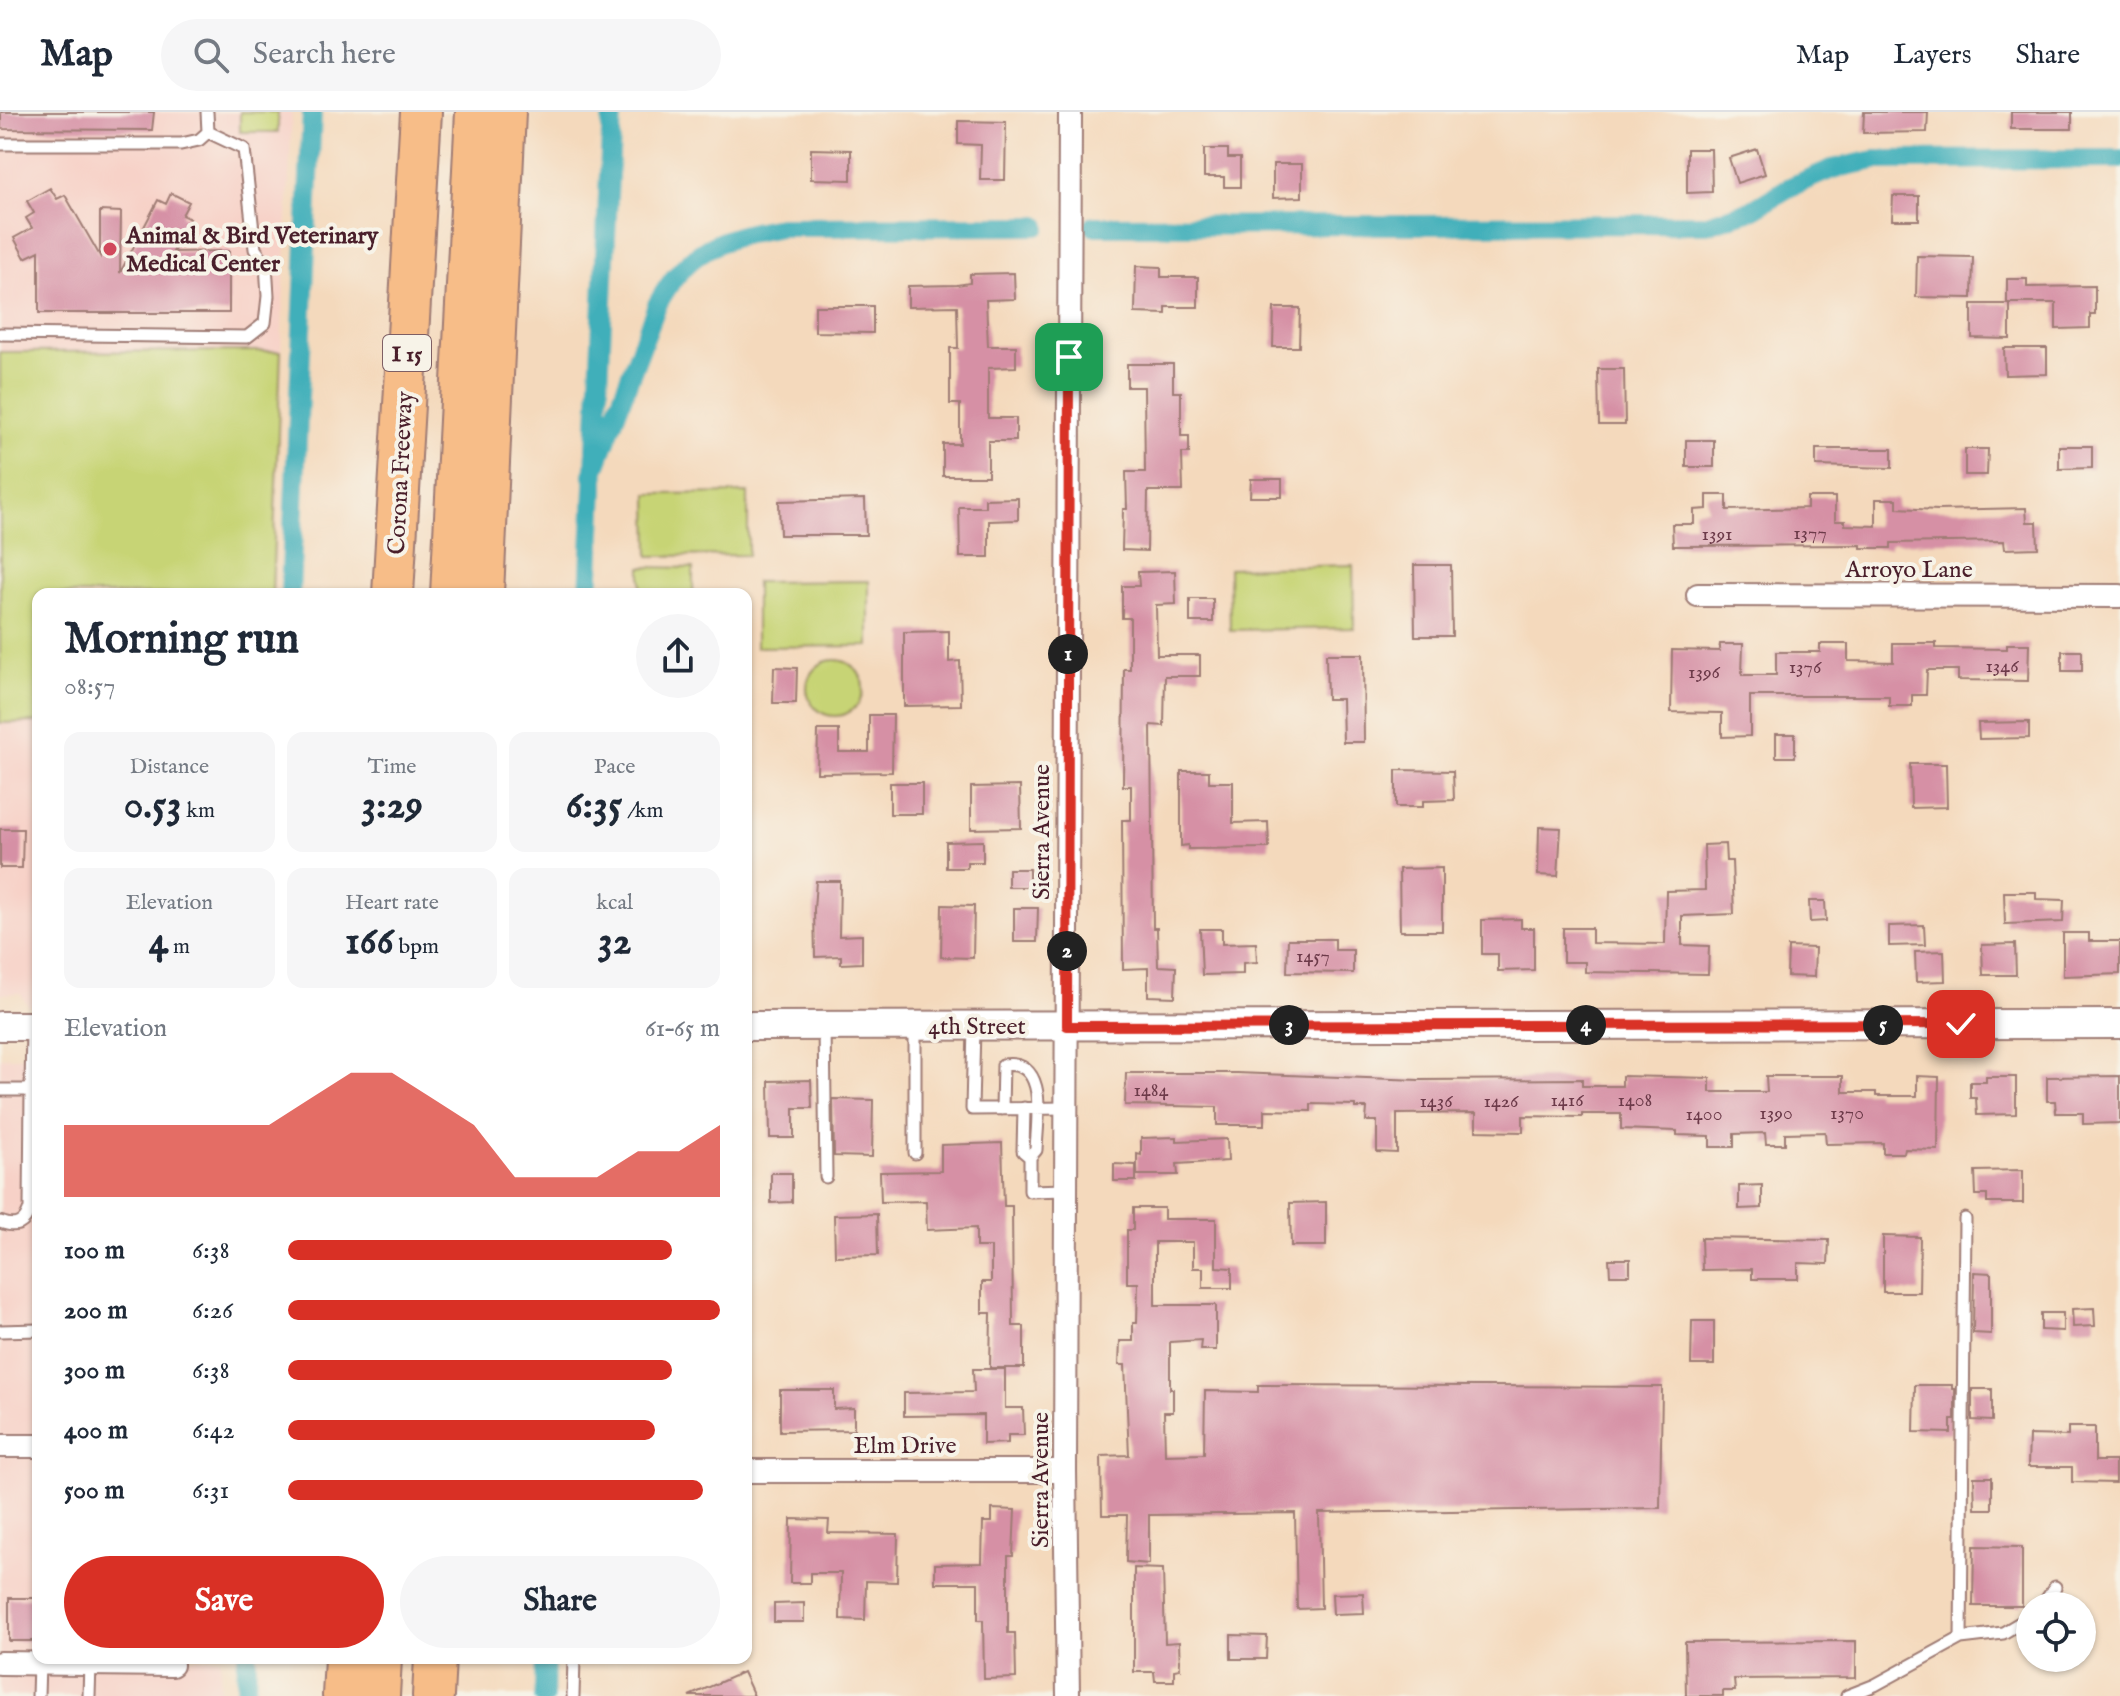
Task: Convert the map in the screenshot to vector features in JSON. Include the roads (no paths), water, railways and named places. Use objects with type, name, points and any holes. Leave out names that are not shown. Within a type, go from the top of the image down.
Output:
[{"type":"highway","name":"Corona Freeway","points":[[393,588],[421,112]]},
{"type":"highway","points":[[427,588],[449,112]]},
{"type":"highway","points":[[451,588],[476,112]]},
{"type":"highway","points":[[483,588],[505,112]]},
{"type":"highway","points":[[343,1696],[345,1664]]},
{"type":"highway","points":[[379,1696],[381,1664]]},
{"type":"highway","points":[[402,1696],[404,1664]]},
{"type":"highway","points":[[433,1696],[435,1664]]},
{"type":"street","name":"Sierra Avenue","points":[[1068,1696],[1065,1471],[1070,112]]},
{"type":"street","name":"Arroyo Lane","points":[[1698,595],[2120,596]]},
{"type":"street","name":"4th Street","points":[[752,1026],[2120,1024]]},
{"type":"street","points":[[0,1026],[32,1026]]},
{"type":"street","points":[[0,1446],[32,1446]]},
{"type":"street","name":"Elm Drive","points":[[752,1471],[1065,1471]]},
{"type":"street","points":[[0,1663],[32,1663]]},
{"type":"street","points":[[90,1664],[172,1665]]},
{"type":"lane","points":[[207,112],[208,132]]},
{"type":"lane","points":[[0,144],[181,144],[199,140],[208,132]]},
{"type":"lane","points":[[0,334],[247,337],[265,323],[268,296],[266,264],[255,249],[244,149],[208,132]]},
{"type":"lane","points":[[974,1025],[972,1109],[1066,1108]]},
{"type":"lane","points":[[824,1026],[826,1177]]},
{"type":"lane","points":[[915,1026],[915,1153]]},
{"type":"lane","points":[[1002,1109],[1003,1065],[1015,1063],[1028,1070],[1036,1084],[1036,1150],[1030,1157],[1030,1191],[1066,1190]]},
{"type":"lane","points":[[0,1222],[12,1226],[22,1224],[30,1208],[32,1074]]},
{"type":"lane","points":[[0,1090],[31,1090]]},
{"type":"lane","points":[[1024,1108],[1023,1151],[1030,1157]]},
{"type":"lane","points":[[1961,1638],[1965,1219]]},
{"type":"lane","points":[[0,1331],[32,1330]]},
{"type":"lane","points":[[2052,1592],[2055,1587]]},
{"type":"lane","points":[[1847,1696],[1875,1685],[1961,1638],[2003,1633],[2016,1625]]},
{"type":"lane","points":[[38,1696],[39,1664]]},
{"type":"lane","points":[[89,1696],[90,1664]]},
{"type":"lane","points":[[573,1696],[574,1664]]},
{"type":"waterway","points":[[290,588],[312,112]]},
{"type":"waterway","points":[[589,588],[612,112]]},
{"type":"waterway","points":[[1094,226],[1707,224],[1752,210],[1790,187],[1832,169],[1875,160],[2120,159]]},
{"type":"waterway","points":[[593,475],[657,305],[680,271],[707,249],[740,235],[781,227],[1037,226]]},
{"type":"waterway","points":[[246,1696],[247,1664]]},
{"type":"waterway","points":[[544,1696],[545,1664]]},
{"type":"place","name":"Animal & Bird Veterinary Medical Center","points":[[110,249]]}]
